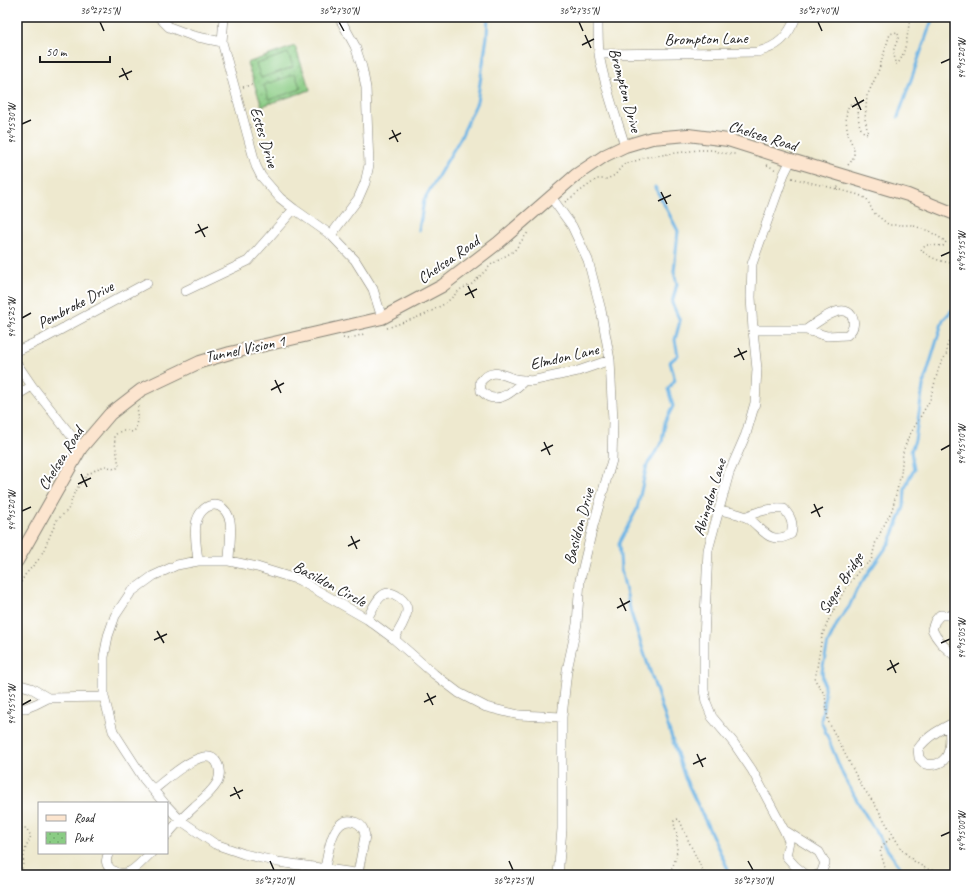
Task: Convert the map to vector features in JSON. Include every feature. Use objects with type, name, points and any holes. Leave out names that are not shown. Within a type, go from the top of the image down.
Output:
[{"type":"street","points":[[159,17],[169,27],[193,36],[222,42]]},
{"type":"street","name":"Estes Drive","points":[[224,17],[222,42],[256,166],[268,185],[280,198],[331,235],[355,260],[373,289],[382,324]]},
{"type":"street","points":[[331,235],[358,200],[365,184],[369,165],[366,88],[362,67],[355,46],[339,17]]},
{"type":"street","name":"Brompton Drive","points":[[598,17],[599,54],[605,80],[625,146]]},
{"type":"street","name":"Brompton Lane","points":[[599,54],[756,52],[768,49],[777,44],[790,31],[796,17]]},
{"type":"street","name":"Chelsea Road","points":[[17,561],[81,448],[110,414],[141,390],[200,362],[251,347],[382,324],[442,286],[498,243],[576,175],[606,155],[625,146],[652,138],[688,135],[728,140],[908,196],[955,214]]},
{"type":"street","name":"Abingdon Lane","points":[[791,160],[784,174],[752,264],[751,297],[757,369],[755,403],[746,434],[730,473],[708,550],[704,640],[704,690],[706,702],[712,716],[733,742],[752,770],[784,830],[789,841],[786,856],[806,875]]},
{"type":"street","name":"Basildon Drive","points":[[551,197],[572,226],[588,260],[610,360],[613,421],[612,460],[593,526],[580,580],[577,624],[567,670],[562,718],[562,829],[558,875]]},
{"type":"street","points":[[185,291],[248,261],[294,209]]},
{"type":"street","name":"Pembroke Drive","points":[[17,351],[45,338],[147,283]]},
{"type":"street","points":[[753,330],[806,330],[827,336],[847,335],[852,330],[854,323],[852,316],[846,311],[839,310],[828,314],[806,330]]},
{"type":"street","name":"Elmdon Lane","points":[[525,380],[531,381],[578,371],[610,360]]},
{"type":"street","points":[[17,364],[32,386],[81,448]]},
{"type":"street","points":[[17,394],[32,386]]},
{"type":"street","points":[[198,561],[196,524],[203,510],[214,504],[219,505],[224,509],[230,522],[229,561]]},
{"type":"street","points":[[719,510],[745,517],[764,534],[774,538],[784,538],[791,534],[792,522],[784,509],[761,510],[745,517]]},
{"type":"street","name":"Basildon Circle","points":[[163,802],[153,790],[113,731],[104,697],[104,657],[108,636],[115,616],[131,592],[153,576],[177,565],[198,561],[229,561],[257,567],[299,580],[366,619],[394,639],[459,694],[486,707],[518,715],[562,718]]},
{"type":"street","points":[[366,619],[380,596],[386,593],[398,597],[407,609],[406,616],[394,639]]},
{"type":"street","points":[[955,619],[949,615],[940,615],[935,621],[932,629],[935,636],[955,656]]},
{"type":"street","points":[[17,684],[31,688],[48,698]]},
{"type":"street","points":[[17,708],[26,708],[48,698],[104,697]]},
{"type":"street","points":[[952,723],[946,758],[941,763],[933,765],[925,764],[919,758],[918,749],[923,741],[952,723]]},
{"type":"street","points":[[153,790],[193,760],[212,758],[217,763],[220,772],[218,781],[168,833]]},
{"type":"street","points":[[168,807],[180,820],[215,844],[244,854],[278,862],[369,875]]},
{"type":"street","points":[[325,868],[334,832],[338,826],[344,822],[352,821],[360,825],[364,830],[365,836],[358,873]]},
{"type":"street","name":"Abingdon Lane","points":[[784,830],[818,852],[825,863],[821,874],[817,875]]},
{"type":"street","points":[[108,854],[106,858],[106,865],[113,871],[121,874],[130,872],[149,854]]},
{"type":"path","points":[[844,170],[852,160],[854,153],[848,133],[848,105],[852,102],[858,105],[858,123],[863,132],[868,134],[865,119],[867,96],[878,72],[890,34],[894,32],[897,32],[899,36],[894,49],[895,64],[901,61],[906,43],[910,17]]},
{"type":"path","points":[[248,86],[254,84]]},
{"type":"path","points":[[564,203],[596,179],[608,179],[616,174],[623,165],[647,157],[698,150],[713,150],[721,153],[740,154]]},
{"type":"path","points":[[766,164],[778,172]]},
{"type":"path","points":[[789,177],[859,195],[866,199],[873,212],[889,225],[911,225],[929,231],[946,242],[943,246],[926,245],[921,250],[940,261],[955,263]]},
{"type":"path","points":[[837,189],[841,181]]},
{"type":"path","points":[[382,324],[424,315],[446,303],[461,289],[472,284],[492,264],[514,251],[530,230]]},
{"type":"path","points":[[955,282],[950,284],[955,288]]},
{"type":"path","points":[[343,338],[348,339],[367,333]]},
{"type":"path","name":"Sugar Bridge","points":[[952,875],[927,869],[915,862],[902,850],[861,785],[828,722],[825,695],[815,680],[822,636],[829,619],[844,592],[860,569],[871,561],[876,541],[892,510],[901,474],[903,452],[908,438],[930,400],[939,366],[947,353],[947,346],[950,339],[955,337]]},
{"type":"path","points":[[17,589],[25,575],[40,558],[57,520],[68,510],[75,491],[87,476],[99,468],[106,466],[114,469],[119,466],[114,438],[123,430],[133,432],[136,429],[138,425],[137,410],[140,402]]},
{"type":"path","points":[[667,875],[670,872],[677,852],[677,840],[673,824],[675,819],[680,821],[705,875]]},
{"type":"path","points":[[17,830],[26,828],[31,836],[24,850],[21,875]]},
{"type":"path","points":[[887,875],[880,850],[888,840],[894,836]]},
{"type":"green space","points":[[295,46],[310,90],[262,106],[247,63]]},
{"type":"green space","points":[[288,53],[293,67],[261,78],[256,64]]},
{"type":"green space","points":[[295,74],[301,89],[269,100],[264,85]]},
{"type":"waterway","points":[[419,230],[424,200],[461,137],[477,102],[487,37],[488,17]]},
{"type":"waterway","points":[[898,117],[933,17]]},
{"type":"waterway","points":[[655,187],[678,231],[674,272],[677,284],[672,303],[680,321],[675,340],[678,355],[670,362],[675,380],[668,389],[673,406],[665,422],[662,442],[647,465],[637,509],[619,543],[621,569],[631,613],[685,778],[732,875]]},
{"type":"waterway","points":[[906,875],[884,845],[843,775],[821,721],[825,695],[822,671],[828,643],[839,620],[849,607],[857,589],[890,542],[904,507],[905,489],[914,470],[911,451],[915,440],[923,386],[943,320],[955,307]]}]
